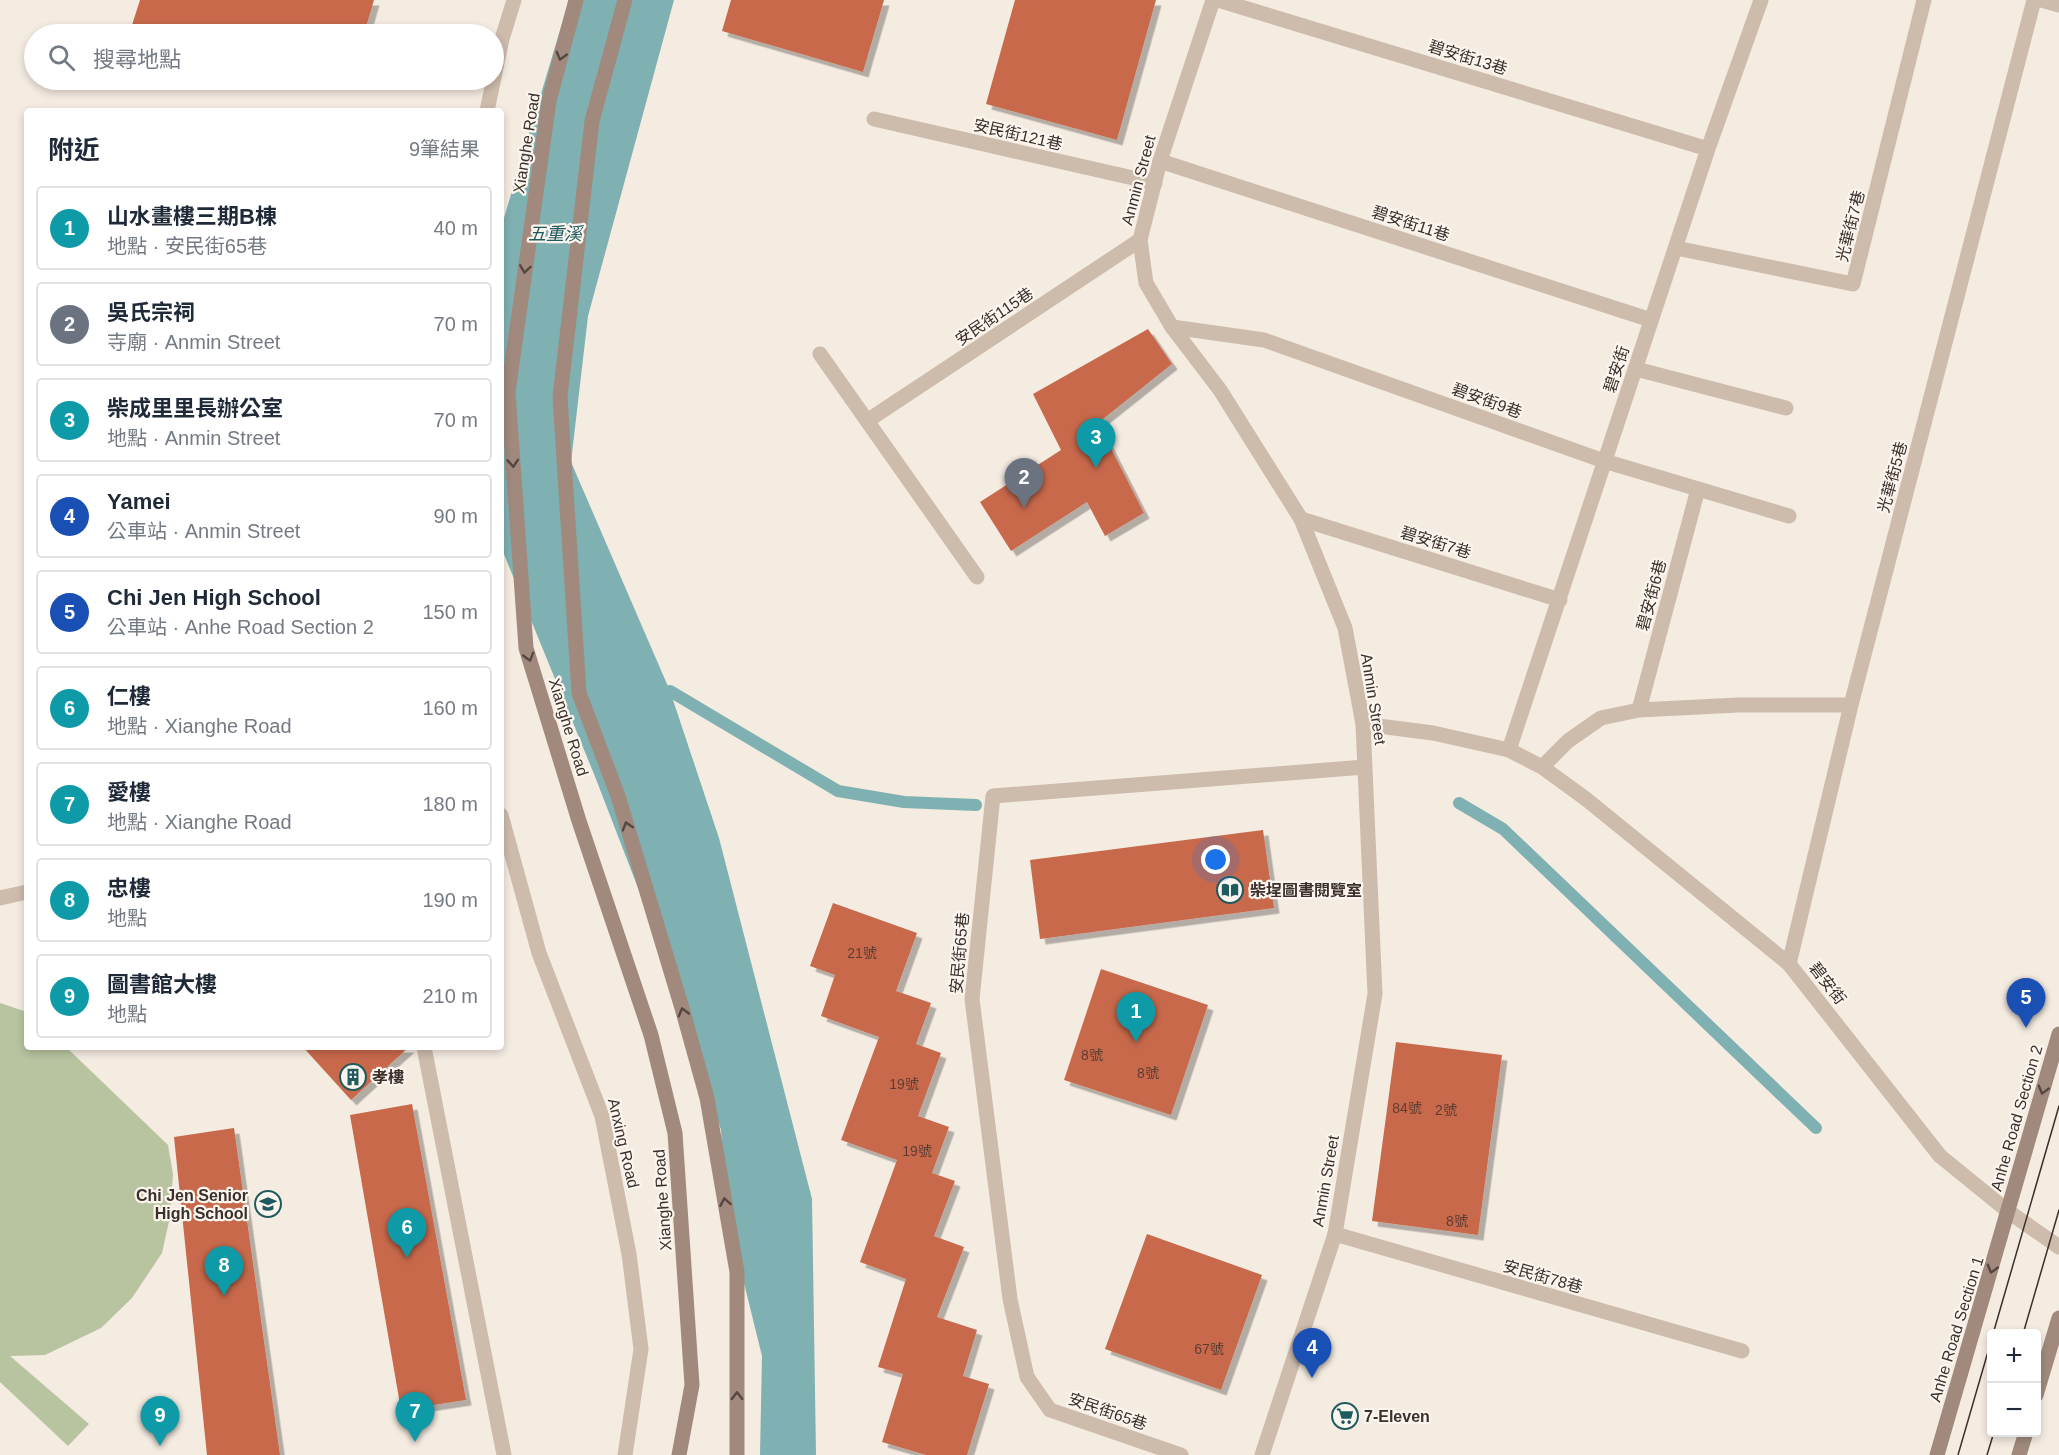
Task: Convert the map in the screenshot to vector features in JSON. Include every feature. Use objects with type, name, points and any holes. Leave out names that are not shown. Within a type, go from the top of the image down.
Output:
[{"type":"main road","name":"Xianghe Road","points":[[576,0],[549,101],[508,392],[526,648],[579,821],[651,1035],[675,1133],[692,1385],[679,1455]]},
{"type":"main road","name":"Xianghe Road","points":[[625,0],[592,121],[560,397],[579,693],[618,796],[707,1098],[736,1272],[736,1455]]},
{"type":"main road","name":"Anhe Road Section 2","points":[[2008,1212],[2059,1034]]},
{"type":"main road","name":"Anhe Road Section 1","points":[[1937,1455],[2008,1212]]},
{"type":"main road","points":[[2040,1383],[2059,1318]]},
{"type":"main road","points":[[2019,1455],[2024,1437]]},
{"type":"street","points":[[504,32],[514,0]]},
{"type":"street","name":"Anmin Street","points":[[1213,0],[1160,161],[1140,240],[1146,283],[1172,327],[1220,390],[1301,519],[1345,628],[1363,724],[1374,994],[1335,1234],[1262,1455]]},
{"type":"street","name":"碧安街13巷","points":[[1218,0],[1708,149]]},
{"type":"street","name":"碧安街","points":[[1509,750],[1708,149],[1761,0]]},
{"type":"street","name":"光華街7巷","points":[[1676,248],[1853,284],[1924,0]]},
{"type":"street","name":"光華街5巷","points":[[1789,964],[1851,705],[2034,0]]},
{"type":"street","points":[[2041,0],[2059,4]]},
{"type":"street","points":[[488,108],[491,90]]},
{"type":"street","name":"安民街121巷","points":[[874,119],[1155,183]]},
{"type":"street","name":"碧安街11巷","points":[[1160,161],[1651,320]]},
{"type":"street","name":"安民街115巷","points":[[867,421],[1140,240]]},
{"type":"street","name":"碧安街9巷","points":[[1172,327],[1264,340],[1604,461],[1789,516]]},
{"type":"street","points":[[820,354],[977,577]]},
{"type":"street","points":[[1636,369],[1786,408]]},
{"type":"street","name":"碧安街6巷","points":[[1639,710],[1698,489]]},
{"type":"street","name":"碧安街7巷","points":[[1301,519],[1560,600]]},
{"type":"street","points":[[1542,767],[1568,741],[1601,718],[1639,710],[1738,705],[1851,705]]},
{"type":"street","name":"碧安街","points":[[1363,724],[1433,733],[1509,750],[1542,767],[1586,799],[1789,964],[1940,1156],[2008,1212],[2059,1247]]},
{"type":"street","name":"安民街65巷","points":[[1181,1455],[1050,1410],[1027,1377],[1010,1299],[972,999],[993,796],[1365,767]]},
{"type":"street","name":"Anxing Road","points":[[504,826],[539,953],[602,1116],[627,1242],[641,1349],[625,1455]]},
{"type":"street","points":[[0,898],[24,893]]},
{"type":"street","points":[[425,1050],[504,1455]]},
{"type":"street","name":"安民街78巷","points":[[1335,1234],[1742,1351]]},
{"type":"green space","points":[[0,1003],[24,1011],[24,1050],[69,1050],[168,1145],[173,1174],[170,1217],[162,1253],[132,1298],[101,1328],[45,1355],[10,1356],[89,1424],[68,1446],[0,1382]]},
{"type":"water","name":"五重溪","points":[[569,0],[674,0],[588,316],[571,462],[670,691],[719,838],[812,1199],[816,1455],[760,1455],[762,1356],[724,1202],[721,1130],[682,1010],[640,893],[504,554],[504,218]]},
{"type":"building","points":[[140,0],[374,0],[367,24],[132,24]]},
{"type":"building","points":[[731,0],[884,0],[863,72],[722,31]]},
{"type":"building","points":[[1015,0],[1156,0],[1117,140],[986,104]]},
{"type":"building","points":[[1148,329],[1172,364],[1098,423],[1144,513],[1105,536],[1087,502],[1011,551],[980,502],[1061,450],[1033,394]]},
{"type":"building","points":[[1263,830],[1274,908],[1040,939],[1030,860]]},
{"type":"building","points":[[833,903],[917,933],[896,991],[931,1003],[916,1044],[941,1053],[918,1116],[949,1127],[932,1173],[955,1181],[934,1236],[964,1247],[937,1317],[977,1330],[963,1376],[989,1384],[967,1455],[926,1455],[882,1442],[903,1374],[878,1367],[906,1279],[860,1262],[897,1160],[841,1140],[879,1037],[821,1016],[835,975],[810,966]]},
{"type":"building","points":[[1101,969],[1208,1005],[1171,1115],[1064,1080]]},
{"type":"building","points":[[1396,1042],[1502,1055],[1478,1235],[1372,1221]]},
{"type":"building","name":"孝樓","points":[[306,1050],[406,1050],[351,1100]]},
{"type":"building","points":[[412,1104],[466,1400],[401,1410],[350,1115]]},
{"type":"building","points":[[234,1128],[280,1455],[207,1455],[174,1137]]},
{"type":"building","points":[[1147,1234],[1262,1275],[1221,1390],[1105,1349]]},
{"type":"waterway","points":[[655,695],[670,691],[838,791],[904,802],[976,805]]},
{"type":"waterway","points":[[1459,803],[1503,829],[1816,1128]]},
{"type":"tram line","points":[[1994,1329],[2059,1106]]},
{"type":"tram line","points":[[2024,1329],[2059,1210]]},
{"type":"tram line","points":[[1958,1455],[1987,1355]]},
{"type":"tram line","points":[[1987,1455],[1992,1437]]},
{"type":"place","name":"柴成里里長辦公室","points":[[1096,468]]},
{"type":"place","name":"吳氏宗祠","points":[[1024,508]]},
{"type":"place","name":"柴埕圖書閱覽室","points":[[1230,890]]},
{"type":"place","name":"Chi Jen High School","points":[[2026,1028]]},
{"type":"place","name":"山水畫樓三期B棟","points":[[1136,1042]]},
{"type":"place","name":"孝樓","points":[[353,1077]]},
{"type":"place","name":"Chi Jen Senior High School","points":[[268,1204]]},
{"type":"place","name":"仁樓","points":[[407,1258]]},
{"type":"place","name":"忠樓","points":[[224,1296]]},
{"type":"place","name":"Yamei","points":[[1312,1378]]},
{"type":"place","name":"7-Eleven","points":[[1345,1416]]},
{"type":"place","name":"愛樓","points":[[415,1442]]},
{"type":"place","name":"圖書館大樓","points":[[160,1446]]}]
